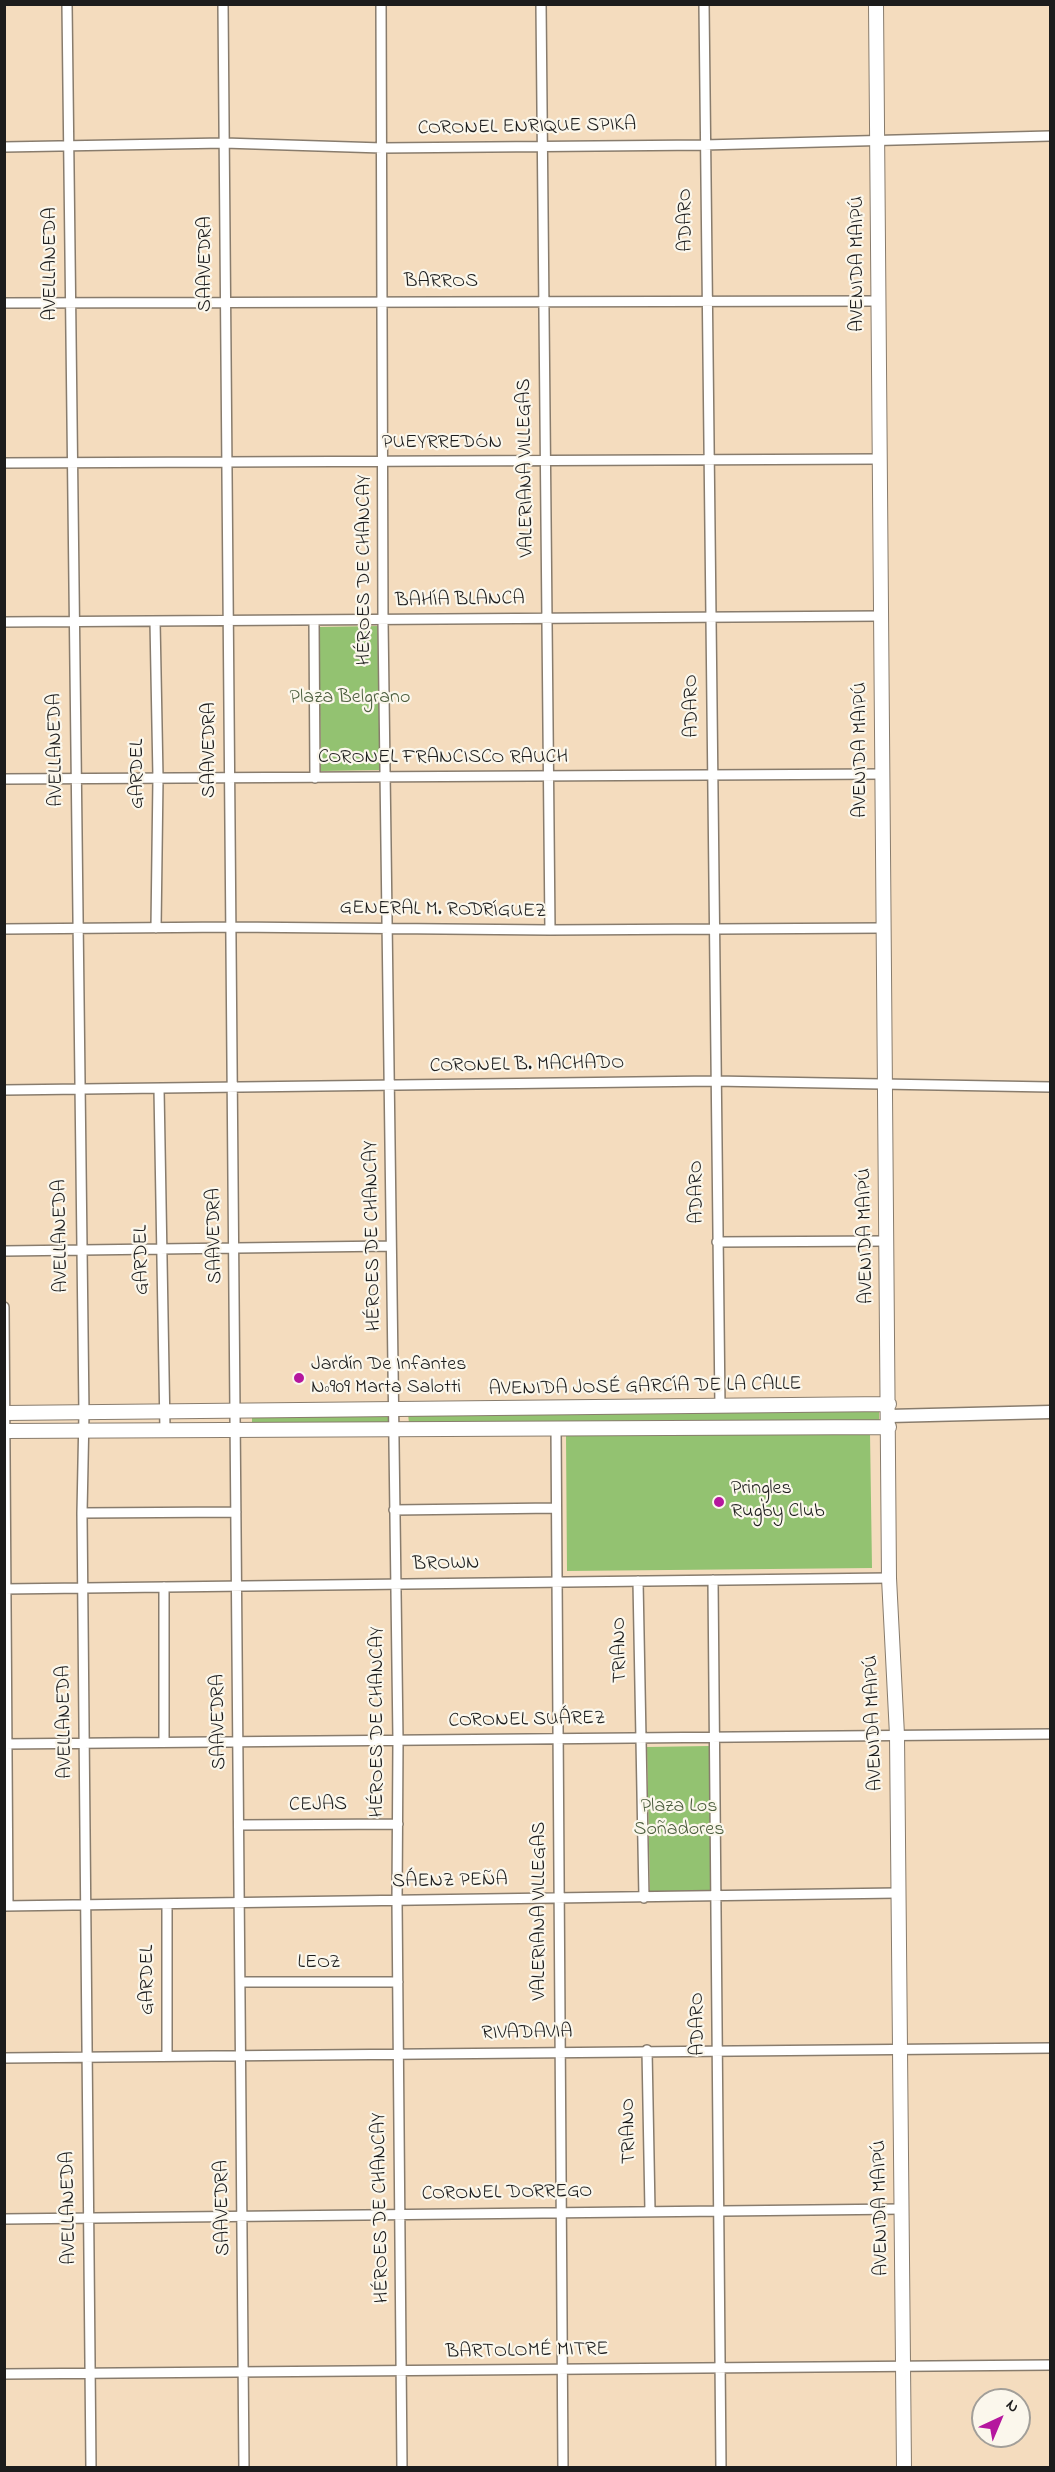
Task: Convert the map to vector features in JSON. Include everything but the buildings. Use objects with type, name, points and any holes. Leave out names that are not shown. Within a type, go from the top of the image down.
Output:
[{"type":"main road","name":"AVENIDA MAIPÚ","points":[[876,4],[889,1578],[897,1735],[898,2048],[904,2468]]},
{"type":"main road","name":"AVENIDA JOSÉ GARCÍA DE LA CALLE","points":[[5,1413],[720,1407],[889,1416]]},
{"type":"main road","name":"AVENIDA JOSÉ GARCÍA DE LA CALLE","points":[[5,1431],[556,1427],[889,1416]]},
{"type":"street","name":"AVELLANEDA","points":[[67,4],[78,1089],[84,1413],[82,1513],[90,2468]]},
{"type":"street","name":"SAAVEDRA","points":[[223,4],[237,1412],[244,2468]]},
{"type":"street","name":"HÉROES DE CHANCAY","points":[[381,4],[383,621],[395,1411],[402,2468]]},
{"type":"street","name":"VALERIANA VILLEGAS","points":[[541,4],[550,930]]},
{"type":"street","name":"ADARO","points":[[704,4],[712,928],[720,1407]]},
{"type":"street","name":"CORONEL ENRIQUE SPIKA","points":[[4,147],[224,143],[382,148],[704,145],[1050,136]]},
{"type":"street","name":"BARROS","points":[[4,303],[878,301]]},
{"type":"street","name":"PUEYRREDÓN","points":[[4,463],[879,459]]},
{"type":"street","name":"BAHÍA BLANCA","points":[[4,622],[881,616]]},
{"type":"street","name":"GARDEL","points":[[155,621],[158,778],[156,928]]},
{"type":"street","points":[[314,621],[315,778]]},
{"type":"street","name":"CORONEL FRANCISCO RAUCH","points":[[4,779],[882,774]]},
{"type":"street","name":"GENERAL M. RODRÍGUEZ","points":[[4,929],[882,928]]},
{"type":"street","name":"CORONEL B. MACHADO","points":[[4,1090],[714,1082],[1050,1087]]},
{"type":"street","name":"GARDEL","points":[[159,1089],[160,1249],[165,1430]]},
{"type":"street","points":[[717,1242],[887,1240]]},
{"type":"street","points":[[4,1251],[391,1246]]},
{"type":"street","points":[[4,1307],[6,1906]]},
{"type":"street","name":"AVENIDA JOSÉ GARCÍA DE LA CALLE","points":[[889,1416],[1050,1412]]},
{"type":"street","name":"VALERIANA VILLEGAS","points":[[556,1427],[563,2468]]},
{"type":"street","points":[[394,1510],[556,1508]]},
{"type":"street","points":[[82,1513],[236,1512]]},
{"type":"street","name":"BROWN","points":[[6,1589],[889,1578]]},
{"type":"street","name":"ADARO","points":[[713,1580],[721,2468]]},
{"type":"street","name":"TRIANO","points":[[638,1581],[644,1898]]},
{"type":"street","points":[[164,1587],[164,1742]]},
{"type":"street","name":"CORONEL SUÁREZ","points":[[6,1744],[1050,1734]]},
{"type":"street","name":"CEJAS","points":[[239,1825],[398,1824]]},
{"type":"street","name":"SÁENZ PEÑA","points":[[6,1906],[897,1893]]},
{"type":"street","name":"GARDEL","points":[[167,1904],[167,2056]]},
{"type":"street","name":"LEOZ","points":[[240,1982],[398,1982]]},
{"type":"street","name":"RIVADAVIA","points":[[4,2058],[717,2049],[1050,2048]]},
{"type":"street","name":"TRIANO","points":[[647,2050],[650,2211]]},
{"type":"street","name":"CORONEL DORREGO","points":[[4,2219],[902,2209]]},
{"type":"street","name":"BARTOLOMÉ MITRE","points":[[4,2374],[1050,2365]]},
{"type":"green space","name":"Plaza Belgrano","points":[[379,626],[382,770],[321,771],[319,627]]},
{"type":"green space","points":[[879,1411],[879,1420],[409,1423],[408,1414]]},
{"type":"green space","points":[[389,1415],[389,1424],[252,1425],[252,1417]]},
{"type":"green space","name":"Pringles Rugby Club","points":[[870,1433],[872,1568],[567,1571],[566,1436]]},
{"type":"green space","name":"Plaza Los Soñadores","points":[[709,1746],[711,1892],[650,1892],[647,1747]]},
{"type":"place","name":"Jardín De Infantes Nº909 Marta Salotti","points":[[299,1378]]},
{"type":"place","name":"Pringles Rugby Club","points":[[719,1502]]}]
